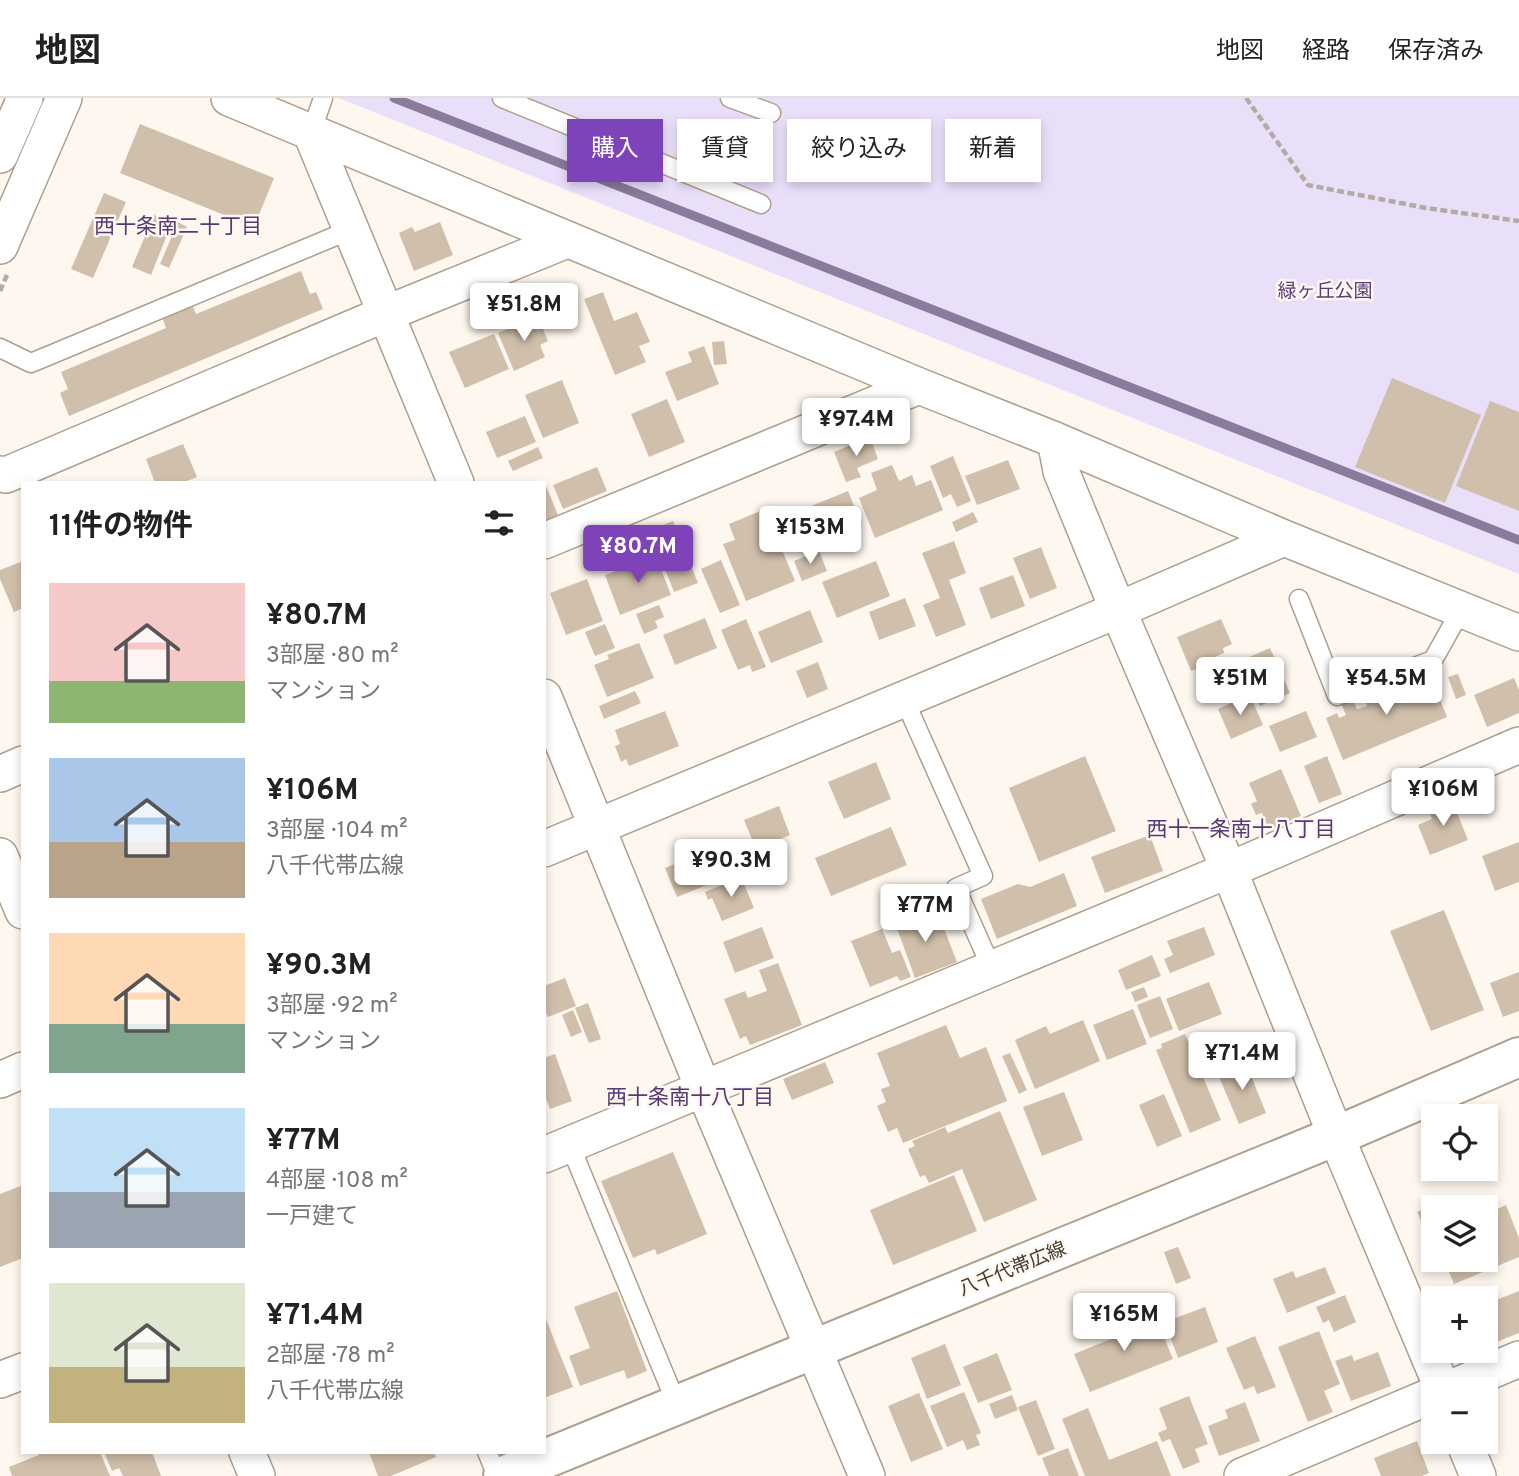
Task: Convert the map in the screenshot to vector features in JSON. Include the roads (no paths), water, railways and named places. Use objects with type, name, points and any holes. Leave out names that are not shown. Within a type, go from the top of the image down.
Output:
[{"type":"main road","name":"八千代帯広線","points":[[503,1476],[1336,1136],[1519,1057]]},
{"type":"street","points":[[0,155],[25,98]]},
{"type":"street","points":[[0,246],[64,98]]},
{"type":"street","points":[[229,98],[919,386],[1055,440],[1284,538],[1519,633]]},
{"type":"street","points":[[311,133],[455,481]]},
{"type":"street","points":[[0,474],[6,475],[567,240]]},
{"type":"street","points":[[546,540],[919,386]]},
{"type":"street","points":[[1055,440],[1061,471],[1118,610],[1229,870],[1336,1136],[1439,1377]]},
{"type":"street","points":[[546,848],[1284,538]]},
{"type":"street","points":[[546,702],[704,1090],[867,1476]]},
{"type":"street","points":[[557,1150],[1229,870],[1519,745]]},
{"type":"street","points":[[0,774],[21,765]]},
{"type":"street","points":[[0,856],[21,906]]},
{"type":"street","points":[[0,1080],[21,1071]]},
{"type":"street","points":[[1476,1377],[1519,1359]]},
{"type":"street","points":[[0,1380],[21,1372]]},
{"type":"street","points":[[1242,1476],[1421,1400]]},
{"type":"street","points":[[248,1454],[257,1476]]},
{"type":"street","points":[[1469,1454],[1478,1476]]},
{"type":"lane","points":[[311,133],[323,98]]},
{"type":"lane","points":[[502,98],[761,204]]},
{"type":"lane","points":[[730,98],[771,113]]},
{"type":"lane","points":[[0,348],[31,363],[350,230]]},
{"type":"lane","points":[[1300,599],[1337,696],[1433,660],[1461,610]]},
{"type":"lane","points":[[904,699],[983,876],[956,888],[992,969]]},
{"type":"lane","points":[[557,1150],[677,1405]]},
{"type":"lane","points":[[488,1454],[497,1476]]},
{"type":"waterway","points":[[394,98],[1519,540]]},
{"type":"district","name":"西十条南二十丁目","points":[[178,226]]},
{"type":"district","name":"西十一条南十八丁目","points":[[1241,829]]},
{"type":"district","name":"西十条南十八丁目","points":[[690,1097]]},
{"type":"park label","name":"緑ヶ丘公園","points":[[1325,290]]}]
